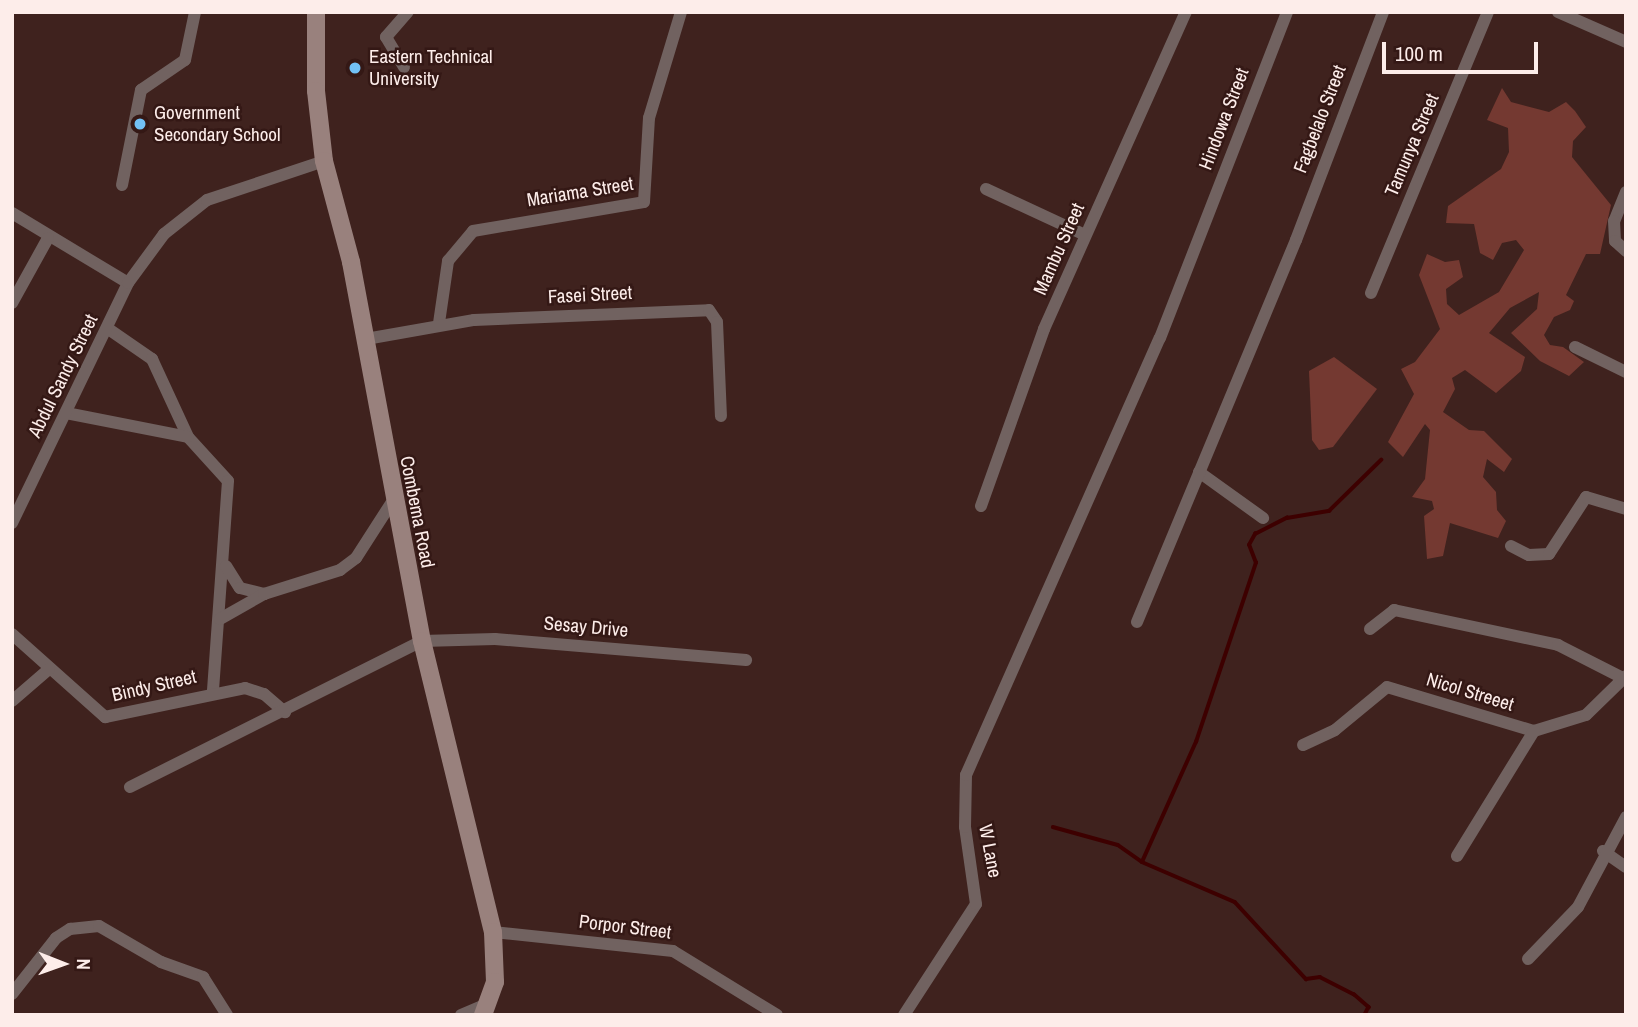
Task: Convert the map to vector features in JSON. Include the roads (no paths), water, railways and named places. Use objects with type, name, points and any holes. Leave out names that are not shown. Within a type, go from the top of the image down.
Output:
[{"type":"street","points":[[121,185],[141,90],[185,60],[195,12]]},
{"type":"street","name":"Combema Road","points":[[316,12],[316,91],[324,161],[366,339],[392,502],[422,641],[493,932],[486,1009]]},
{"type":"street","points":[[404,67],[386,37],[408,12]]},
{"type":"street","name":"Mariama Street","points":[[439,323],[448,261],[459,241],[473,231],[644,202],[649,118],[681,12]]},
{"type":"street","name":"Mambu Street","points":[[981,506],[1044,329],[1186,12]]},
{"type":"street","name":"Hindowa Street","points":[[1008,682],[1200,241],[1287,12]]},
{"type":"street","name":"Fagbelalo Street","points":[[1137,622],[1297,240],[1384,12]]},
{"type":"street","name":"Tamunya Street","points":[[1371,293],[1488,12]]},
{"type":"street","points":[[1558,12],[1590,19],[1626,42]]},
{"type":"street","name":"Abdul Sandy Street","points":[[12,523],[128,283],[164,234],[207,200],[324,161]]},
{"type":"street","points":[[986,189],[1085,235]]},
{"type":"street","points":[[1626,192],[1614,221],[1615,241],[1626,250]]},
{"type":"street","points":[[12,213],[48,238],[128,283]]},
{"type":"street","points":[[12,303],[48,238]]},
{"type":"street","name":"Fasei Street","points":[[366,339],[439,323],[709,310],[717,322],[721,416]]},
{"type":"street","points":[[107,328],[152,359],[188,438],[228,481],[225,563],[213,692]]},
{"type":"street","points":[[1575,347],[1626,372]]},
{"type":"street","points":[[66,413],[188,438]]},
{"type":"street","points":[[1199,472],[1263,518]]},
{"type":"street","points":[[1511,546],[1529,555],[1549,554],[1586,497],[1626,509]]},
{"type":"street","points":[[220,619],[264,594],[340,570],[356,558],[392,502]]},
{"type":"street","points":[[225,563],[240,587],[264,594]]},
{"type":"street","points":[[1370,629],[1394,610],[1558,645],[1624,677]]},
{"type":"street","name":"Bindy Street","points":[[12,634],[106,717],[213,692],[255,690],[285,712]]},
{"type":"street","name":"Sesay Drive","points":[[422,641],[495,639],[746,660]]},
{"type":"street","points":[[130,787],[285,712],[422,641]]},
{"type":"street","points":[[12,701],[49,669]]},
{"type":"street","name":"Nicol Streeet","points":[[1303,745],[1329,734],[1387,687],[1534,731],[1586,715],[1624,677]]},
{"type":"street","name":"W Lane","points":[[904,1015],[976,904],[965,827],[966,775],[1008,682]]},
{"type":"street","points":[[1457,856],[1534,731]]},
{"type":"street","points":[[1528,959],[1578,907],[1603,851],[1626,817]]},
{"type":"street","points":[[1603,851],[1626,867]]},
{"type":"street","points":[[12,994],[56,938],[70,929],[99,926],[136,950],[203,977],[227,1015]]},
{"type":"street","name":"Porpor Street","points":[[493,932],[673,951],[777,1015]]},
{"type":"street","points":[[461,1015],[486,1009]]},
{"type":"waterway","points":[[1142,862],[1196,742],[1256,563],[1249,545],[1255,534],[1287,518],[1329,511],[1381,460]]},
{"type":"waterway","points":[[1053,827],[1118,845],[1142,862],[1235,902],[1306,979],[1320,977],[1354,994],[1369,1007],[1365,1015]]},
{"type":"place","name":"Eastern Technical University","points":[[355,68]]},
{"type":"place","name":"Government Secondary School","points":[[140,124]]}]
